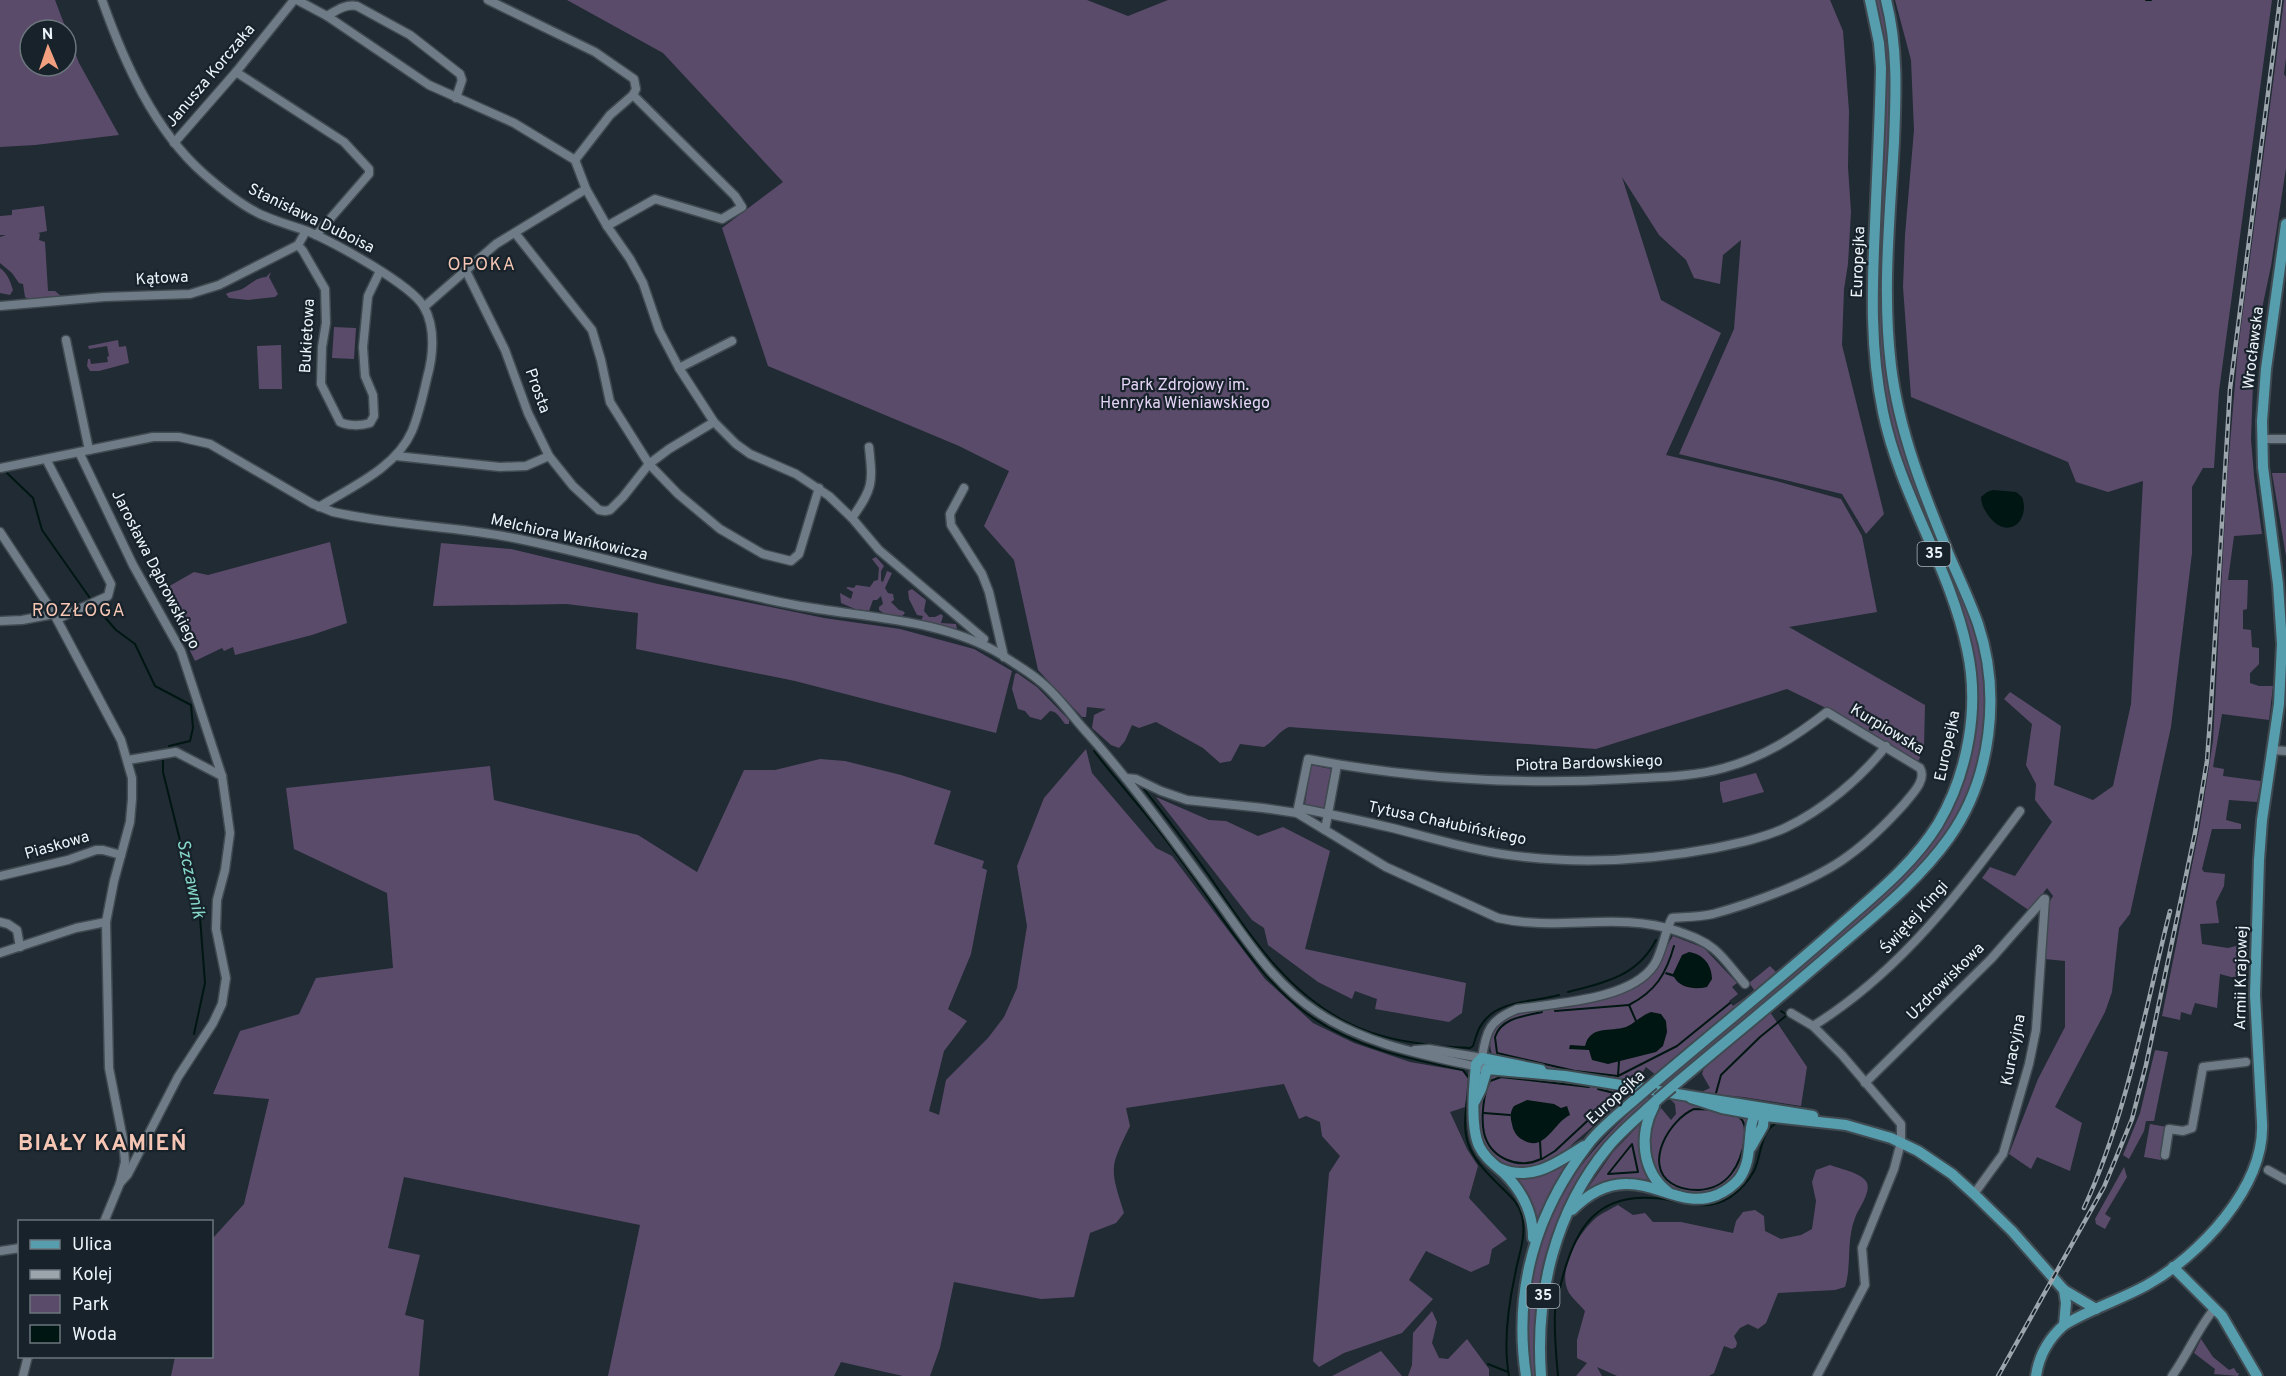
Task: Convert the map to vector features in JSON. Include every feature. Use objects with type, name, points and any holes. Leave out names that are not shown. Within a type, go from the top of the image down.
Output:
[{"type":"main road","name":"Europejka","points":[[1526,1376],[1521,1321],[1532,1251],[1538,1230],[1554,1196],[1590,1142],[1639,1096],[1790,969],[1906,865],[1926,841],[1952,796],[1963,765],[1971,728],[1972,681],[1961,621],[1888,435],[1871,321],[1881,68],[1879,43],[1870,0]]},
{"type":"main road","name":"Europejka","points":[[1541,1376],[1542,1298],[1552,1252],[1564,1220],[1583,1182],[1600,1158],[1630,1124],[1873,917],[1932,858],[1950,837],[1964,814],[1985,753],[1991,693],[1986,655],[1978,626],[1928,504],[1910,453],[1898,409],[1891,366],[1888,325],[1895,69],[1893,33],[1887,0]]},
{"type":"main road","name":"Wrocławska","points":[[2264,477],[2262,439],[2266,369],[2286,224]]},
{"type":"main road","name":"Armii Krajowej","points":[[2036,1376],[2042,1352],[2064,1325],[2146,1286],[2202,1242],[2226,1215],[2245,1187],[2254,1168],[2261,1141],[2263,1130],[2255,979],[2260,835],[2280,686],[2281,619],[2264,477]]},
{"type":"main road","points":[[1532,1251],[1533,1231],[1528,1208],[1521,1193],[1486,1157],[1476,1138],[1475,1101],[1481,1089],[1482,1065],[1565,1076],[1691,1098],[1722,1108],[1836,1124],[1901,1142],[1931,1158],[1974,1194],[2012,1231],[2064,1290],[2096,1309]]},
{"type":"main road","points":[[1659,1100],[1648,1121],[1644,1146],[1654,1178],[1670,1194]]},
{"type":"main road","points":[[1564,1220],[1587,1197],[1613,1186],[1636,1184],[1686,1199],[1702,1199],[1726,1191],[1743,1172],[1760,1112]]},
{"type":"main road","points":[[1496,1167],[1513,1173],[1536,1172],[1557,1163],[1590,1142]]},
{"type":"main road","points":[[2173,1267],[2216,1308],[2229,1326],[2257,1376]]},
{"type":"main road","points":[[2064,1290],[2066,1303],[2064,1325]]},
{"type":"street","name":"Stanisława Duboisa","points":[[102,0],[142,96],[174,143],[203,173],[257,213],[316,235],[380,271],[412,293],[424,307]]},
{"type":"street","name":"Janusza Korczaka","points":[[174,143],[295,0]]},
{"type":"street","points":[[295,0],[327,16],[429,85],[514,123],[575,160],[586,189],[643,283],[659,330],[679,368],[714,422],[743,449],[796,474],[819,488],[852,518],[879,550],[983,641],[993,636],[999,629]]},
{"type":"street","points":[[488,0],[595,52],[634,79],[636,89],[633,95],[610,115],[575,160]]},
{"type":"street","points":[[327,16],[339,8],[357,6],[410,35],[460,74],[462,80],[456,98]]},
{"type":"street","points":[[236,72],[344,142],[369,169],[369,174],[316,235]]},
{"type":"street","points":[[607,226],[655,199],[722,219],[742,207],[735,196],[633,95]]},
{"type":"street","points":[[319,507],[396,456],[411,432],[430,366],[432,338],[424,307],[496,244],[586,189]]},
{"type":"street","points":[[298,245],[306,231]]},
{"type":"street","points":[[515,233],[536,263],[592,330],[602,360],[610,402],[648,464],[678,494],[720,529],[763,554],[791,561],[799,554],[819,488]]},
{"type":"street","name":"Bukietowa","points":[[298,245],[325,289],[326,323],[322,347],[321,384],[340,422],[344,424],[366,425],[374,416],[373,395],[365,377],[363,346],[368,296],[380,271]]},
{"type":"street","name":"Kątowa","points":[[0,306],[104,297],[192,293],[219,285],[298,245]]},
{"type":"street","name":"Prosta","points":[[465,269],[506,350],[528,413],[549,456],[573,486],[599,510],[605,512],[623,497],[648,464]]},
{"type":"street","points":[[66,340],[89,450]]},
{"type":"street","points":[[679,368],[732,341]]},
{"type":"street","points":[[648,464],[714,422]]},
{"type":"street","name":"Melchiora Wańkowicza","points":[[0,468],[153,437],[179,437],[196,440],[220,450],[319,507],[348,516],[518,538],[794,605],[947,631],[983,641],[1043,683],[1126,778],[1271,972],[1316,1012],[1345,1029],[1372,1040],[1482,1065]]},
{"type":"street","points":[[2262,439],[2286,439]]},
{"type":"street","points":[[852,518],[870,493],[873,478],[869,447]]},
{"type":"street","name":"Jarosława Dąbrowskiego","points":[[79,452],[133,565],[181,651],[222,776],[230,833],[225,870],[217,900],[216,920],[226,978],[222,1004],[213,1023],[178,1077],[128,1174],[120,1183]]},
{"type":"street","points":[[396,456],[500,467],[526,466],[549,456]]},
{"type":"street","points":[[0,621],[55,616],[108,597],[111,584],[46,459]]},
{"type":"street","points":[[964,488],[950,514],[951,525],[982,574],[999,629],[1004,657]]},
{"type":"street","points":[[0,532],[55,616],[121,740],[132,778],[130,822],[106,922],[109,1059],[125,1162],[120,1183],[104,1220]]},
{"type":"street","name":"Kurpiowska","points":[[1669,928],[1672,918],[1711,914],[1756,900],[1804,881],[1838,862],[1887,823],[1922,779],[1923,772],[1920,768],[1827,712]]},
{"type":"street","name":"Piotra Bardowskiego","points":[[1298,811],[1308,759],[1404,774],[1504,782],[1601,780],[1695,774],[1725,768],[1754,758],[1793,739],[1827,712]]},
{"type":"street","name":"Tytusa Chałubińskiego","points":[[1126,778],[1136,779],[1187,800],[1327,814],[1456,845],[1524,857],[1597,861],[1678,855],[1735,844],[1784,828],[1819,808],[1837,794],[1886,746]]},
{"type":"street","points":[[2273,750],[2286,752]]},
{"type":"street","points":[[128,760],[176,752],[222,776]]},
{"type":"street","points":[[1325,830],[1337,765]]},
{"type":"street","points":[[1298,811],[1386,867],[1498,918],[1514,922],[1543,924],[1635,921],[1669,928],[1709,946],[1722,957],[1745,984]]},
{"type":"street","name":"Świętej Kingi","points":[[1813,1026],[1856,997],[1895,963],[1942,913],[2020,811]]},
{"type":"street","name":"Piaskowa","points":[[0,876],[69,860],[96,850],[121,855]]},
{"type":"street","name":"Uzdrowiskowa","points":[[1865,1083],[1991,959],[2044,899]]},
{"type":"street","name":"Kuracyjna","points":[[1974,1194],[2003,1154],[2029,1064],[2036,1030],[2044,899]]},
{"type":"street","points":[[0,922],[17,930],[20,947]]},
{"type":"street","points":[[0,953],[76,928],[106,922]]},
{"type":"street","points":[[1482,1065],[1489,1029],[1502,1015],[1517,1009],[1617,992],[1633,985],[1654,965],[1669,928]]},
{"type":"street","points":[[1791,1013],[1813,1026],[1842,1055],[1901,1124],[1901,1142],[1890,1182],[1862,1248],[1865,1285],[1817,1376]]},
{"type":"street","points":[[2165,1155],[2169,1129],[2183,1131],[2192,1128],[2203,1067],[2246,1062]]},
{"type":"street","points":[[124,1149],[142,1144]]},
{"type":"street","points":[[124,1149],[129,1156],[138,1156]]},
{"type":"street","points":[[2268,1170],[2286,1180]]},
{"type":"street","points":[[0,1251],[18,1248]]},
{"type":"street","points":[[2172,1376],[2185,1358],[2206,1319],[2216,1308]]},
{"type":"street","points":[[23,1376],[28,1358]]},
{"type":"green space","points":[[0,0],[55,0],[62,18],[18,18],[18,78],[78,78],[78,60],[119,135],[0,147]]},
{"type":"green space","name":"Park Zdrojowy im. Henryka Wieniawskiego","points":[[567,0],[1087,0],[1128,16],[1168,0],[1830,0],[1843,31],[1849,111],[1848,167],[1851,212],[1842,345],[1884,514],[1866,534],[1842,494],[1679,454],[1734,329],[1741,240],[1723,255],[1720,284],[1694,278],[1686,260],[1659,235],[1622,177],[1661,300],[1721,333],[1666,455],[1841,499],[1862,536],[1877,612],[1789,627],[1925,705],[1924,748],[1918,762],[1828,709],[1787,689],[1596,749],[1289,727],[1264,747],[1240,744],[1231,761],[1220,763],[1203,748],[1156,722],[1139,728],[1132,725],[1119,748],[1111,745],[1092,728],[1094,715],[1106,709],[1087,707],[1086,717],[1082,717],[1038,670],[1014,560],[984,526],[1009,471],[959,446],[768,366],[722,228],[783,182],[663,53]]},
{"type":"green space","points":[[1875,0],[1882,0],[1891,58],[1891,391],[1978,640],[1985,701],[1984,730],[1979,759],[1971,786],[1959,813],[1943,839],[1923,863],[1873,910],[1666,1086],[1662,1085],[1893,885],[1964,776],[1972,648],[1962,610],[1897,444],[1885,392],[1881,361],[1878,290],[1886,81]]},
{"type":"green space","points":[[1895,0],[2272,0],[2219,391],[2214,468],[2203,468],[2192,487],[2192,553],[2171,727],[2130,914],[2119,928],[2112,992],[2105,1012],[2055,1107],[2082,1123],[2070,1171],[2037,1157],[2031,1169],[2009,1154],[2038,1079],[2065,1027],[2065,961],[2045,959],[2045,910],[2053,896],[2047,888],[2030,911],[1982,878],[1990,867],[2015,876],[2052,822],[2035,800],[2036,784],[2026,765],[2032,724],[2004,699],[2010,692],[2061,726],[2054,785],[2093,800],[2113,786],[2131,704],[2143,481],[2108,492],[2076,482],[2068,462],[1911,397],[1903,287],[1914,130],[1911,60]]},
{"type":"green space","points":[[2284,0],[2286,0],[2284,74],[2286,77],[2286,168],[2254,355],[2251,439],[2262,534],[2234,536],[2228,580],[2248,580],[2247,609],[2243,610],[2243,629],[2251,630],[2252,647],[2259,648],[2259,664],[2250,673],[2250,683],[2259,686],[2273,686],[2269,720],[2222,714],[2213,767],[2224,769],[2223,776],[2261,781],[2257,802],[2229,800],[2226,820],[2241,824],[2241,829],[2212,829],[2202,869],[2204,872],[2225,874],[2224,886],[2216,902],[2219,923],[2200,924],[2202,944],[2228,948],[2248,943],[2247,977],[2220,974],[2217,1008],[2195,1003],[2191,1015],[2181,1012],[2180,1020],[2162,1016],[2200,825],[2213,741],[2227,479],[2238,349]]},
{"type":"green space","points":[[44,206],[47,231],[38,233],[40,234],[39,240],[45,242],[48,291],[55,291],[61,296],[29,299],[25,297],[23,284],[19,283],[12,273],[0,263],[0,237],[6,235],[0,235],[0,216],[12,215],[12,210]]},
{"type":"green space","points":[[0,268],[7,275],[11,284],[13,290],[10,295],[0,293]]},
{"type":"green space","points":[[271,272],[269,277],[278,294],[275,297],[248,300],[229,298],[226,294],[242,289]]},
{"type":"green space","points":[[334,327],[356,328],[354,359],[332,358]]},
{"type":"green space","points":[[118,340],[119,347],[126,346],[129,363],[99,371],[90,371],[87,366],[88,359],[91,364],[108,362],[107,357],[109,356],[107,346],[89,349],[88,346]]},
{"type":"green space","points":[[281,345],[282,389],[259,389],[257,346]]},
{"type":"green space","points":[[2272,473],[2286,473],[2286,556]]},
{"type":"green space","points":[[330,542],[347,623],[312,635],[235,655],[233,647],[224,651],[222,648],[195,661],[162,593],[166,588],[194,572],[208,575]]},
{"type":"green space","points":[[441,543],[511,549],[658,584],[824,618],[900,629],[974,649],[1012,671],[996,733],[795,681],[636,649],[638,613],[567,604],[433,606]]},
{"type":"green space","points":[[876,557],[884,566],[881,571],[881,581],[883,582],[887,571],[892,573],[885,588],[888,593],[893,594],[894,600],[891,602],[905,613],[902,616],[885,614],[879,610],[883,604],[881,596],[873,600],[869,611],[855,609],[841,603],[840,593],[851,599],[853,592],[846,588],[854,588],[856,585],[870,587],[874,581],[878,580],[879,568],[872,559]]},
{"type":"green space","points":[[912,589],[926,600],[924,611],[929,617],[941,614],[943,616],[941,623],[956,624],[957,629],[921,621],[923,616],[917,615],[909,599],[908,591]]},
{"type":"green space","points":[[1017,673],[1037,687],[1069,720],[1069,724],[1065,724],[1059,716],[1050,711],[1041,720],[1030,717],[1025,711],[1018,709],[1012,689]]},
{"type":"green space","points":[[1086,749],[1092,773],[1156,848],[1172,856],[1265,979],[1313,1023],[1354,1043],[1410,1062],[1462,1071],[1468,1078],[1465,1107],[1450,1112],[1467,1149],[1478,1166],[1469,1198],[1507,1239],[1492,1249],[1489,1264],[1471,1272],[1426,1251],[1409,1280],[1433,1299],[1402,1333],[1344,1353],[1319,1367],[1313,1361],[1329,1173],[1340,1156],[1322,1136],[1320,1122],[1306,1116],[1299,1119],[1284,1084],[1126,1108],[1130,1126],[1118,1151],[1114,1169],[1116,1186],[1124,1213],[1116,1223],[1090,1233],[1074,1297],[1041,1299],[954,1282],[940,1348],[930,1376],[903,1376],[841,1362],[834,1376],[608,1376],[640,1225],[404,1177],[388,1248],[420,1255],[405,1315],[424,1320],[419,1376],[171,1376],[175,1358],[213,1358],[213,1238],[244,1204],[269,1099],[213,1094],[240,1031],[299,1014],[316,978],[393,968],[387,893],[294,849],[286,788],[490,766],[494,800],[638,835],[697,872],[744,770],[775,770],[820,759],[845,761],[951,791],[934,844],[984,861],[982,868],[987,870],[971,954],[948,1009],[967,1021],[944,1051],[929,1111],[939,1115],[946,1080],[988,1038],[1004,1017],[1017,988],[1027,926],[1017,866],[1044,798]]},
{"type":"green space","points":[[1311,765],[1331,769],[1324,808],[1305,804]]},
{"type":"green space","points":[[1756,773],[1764,792],[1723,803],[1720,782]]},
{"type":"green space","points":[[1156,797],[1209,820],[1226,821],[1258,836],[1283,827],[1330,851],[1305,949],[1466,983],[1462,1013],[1449,1022],[1375,1009],[1377,999],[1355,991],[1352,999],[1318,982],[1268,945],[1264,928],[1252,920]]},
{"type":"green space","points":[[1673,936],[1704,948],[1737,983],[1732,987],[1738,994],[1729,1001],[1733,1006],[1755,991],[1749,983],[1770,966],[1778,974],[1657,1076],[1646,1067],[1641,1075],[1642,1081],[1646,1084],[1574,1073],[1495,1057],[1492,1054],[1491,1036],[1501,1023],[1511,1016],[1605,999],[1638,986],[1655,971]]},
{"type":"green space","points":[[1770,1012],[1807,1067],[1801,1106],[1699,1093],[1710,1088],[1702,1074],[1704,1068]]},
{"type":"green space","points":[[2155,1050],[2168,1052],[2154,1121],[2146,1121],[2144,1131],[2129,1159],[2123,1155],[2140,1113]]},
{"type":"green space","points":[[1503,1074],[1686,1101],[1745,1116],[1749,1122],[1741,1166],[1727,1184],[1710,1194],[1693,1195],[1672,1189],[1655,1172],[1647,1143],[1654,1119],[1661,1108],[1671,1120],[1676,1114],[1675,1104],[1671,1100],[1624,1093],[1617,1095],[1622,1100],[1556,1158],[1529,1167],[1505,1164],[1487,1149],[1479,1122],[1481,1099],[1489,1077]]},
{"type":"green space","points":[[1647,1097],[1651,1098],[1620,1129],[1595,1159],[1574,1190],[1557,1222],[1545,1256],[1538,1292],[1535,1332],[1536,1376],[1531,1376],[1529,1331],[1531,1291],[1538,1254],[1549,1220],[1587,1158]]},
{"type":"green space","points":[[1640,1124],[1654,1183],[1643,1182],[1583,1195],[1613,1152]]},
{"type":"green space","points":[[2150,1124],[2167,1127],[2161,1160],[2144,1157]]},
{"type":"green space","points":[[1571,1159],[1537,1218],[1536,1218],[1511,1175]]},
{"type":"green space","points":[[1830,1165],[1861,1177],[1868,1187],[1852,1227],[1845,1287],[1835,1290],[1778,1293],[1766,1323],[1758,1329],[1748,1324],[1740,1328],[1734,1336],[1736,1347],[1732,1349],[1724,1346],[1714,1373],[1709,1376],[1617,1376],[1597,1367],[1602,1376],[1576,1376],[1587,1363],[1577,1358],[1577,1340],[1585,1311],[1569,1293],[1565,1273],[1567,1262],[1577,1241],[1597,1217],[1618,1205],[1633,1215],[1645,1213],[1653,1222],[1681,1222],[1733,1233],[1736,1221],[1743,1212],[1755,1210],[1764,1216],[1765,1231],[1781,1239],[1801,1235],[1812,1229],[1816,1201],[1812,1182],[1816,1170]]},
{"type":"green space","points":[[2124,1167],[2127,1177],[2105,1214],[2111,1218],[2105,1229],[2096,1224],[2095,1219]]},
{"type":"green space","points":[[1432,1311],[1437,1322],[1432,1343],[1439,1358],[1448,1359],[1467,1339],[1489,1369],[1489,1376],[1408,1376],[1412,1365],[1413,1333]]},
{"type":"green space","points":[[2201,1339],[2213,1357],[2229,1370],[2234,1368],[2239,1373],[2238,1376],[2214,1374],[2215,1369],[2194,1353]]},
{"type":"green space","points":[[1381,1351],[1402,1376],[1332,1376]]},
{"type":"water","points":[[1993,490],[2016,492],[2022,497],[2023,514],[2016,525],[2003,527],[1995,523],[1987,513],[1981,497]]},
{"type":"water","points":[[1689,952],[1698,955],[1708,965],[1712,979],[1707,987],[1688,987],[1680,984],[1674,977],[1665,974],[1666,972],[1673,974],[1682,955]]},
{"type":"water","points":[[1651,1012],[1661,1014],[1666,1021],[1667,1032],[1663,1046],[1656,1052],[1608,1064],[1592,1060],[1589,1050],[1569,1049],[1570,1045],[1585,1046],[1591,1035],[1596,1032],[1626,1027]]},
{"type":"water","points":[[1527,1100],[1554,1104],[1561,1108],[1567,1106],[1570,1115],[1543,1140],[1531,1143],[1516,1134],[1511,1117],[1514,1106]]},
{"type":"waterway","points":[[2146,0],[2151,0]]},
{"type":"waterway","name":"Szczawnik","points":[[7,473],[33,498],[42,530],[92,601]]},
{"type":"waterway","name":"Szczawnik","points":[[95,606],[116,630],[135,644],[155,686],[191,705],[193,728],[190,741],[169,746]]},
{"type":"waterway","points":[[1094,751],[1166,840],[1248,954],[1293,1002],[1306,1013],[1342,1035],[1401,1056],[1463,1070],[1470,1080]]},
{"type":"waterway","name":"Szczawnik","points":[[163,760],[163,772],[190,881],[199,904],[205,983],[194,1034]]},
{"type":"waterway","points":[[1144,789],[1239,920],[1288,979],[1327,1011],[1350,1024],[1389,1038],[1430,1045]]},
{"type":"waterway","points":[[1568,992],[1607,981],[1630,970],[1649,952],[1656,940]]},
{"type":"waterway","points":[[1636,1021],[1629,1005],[1646,994],[1659,981],[1674,946]]},
{"type":"waterway","points":[[1435,1046],[1470,1048],[1473,1046],[1480,1026],[1497,1010],[1517,1003],[1559,995]]},
{"type":"waterway","points":[[1542,1012],[1514,1019],[1502,1026],[1495,1037],[1497,1053],[1575,1071],[1618,1076],[1677,1046],[1730,1003]]},
{"type":"waterway","points":[[1555,1011],[1629,1005]]},
{"type":"waterway","points":[[1716,1093],[1721,1075],[1760,1037],[1787,1015],[1781,1011]]},
{"type":"waterway","points":[[1618,1076],[1619,1061]]},
{"type":"waterway","points":[[1540,1141],[1541,1159],[1532,1162],[1514,1162],[1492,1149],[1484,1133],[1483,1121],[1484,1099],[1490,1081],[1501,1077],[1589,1087]]},
{"type":"waterway","points":[[1469,1089],[1465,1120],[1468,1144],[1480,1164],[1516,1203],[1521,1211],[1523,1224],[1523,1239],[1508,1312],[1506,1351],[1509,1376]]},
{"type":"waterway","points":[[1598,1089],[1614,1093]]},
{"type":"waterway","points":[[1542,1159],[1555,1151],[1612,1098],[1614,1093]]},
{"type":"waterway","points":[[1694,1109],[1729,1113],[1739,1117],[1745,1129],[1743,1148],[1736,1166],[1725,1180],[1708,1189],[1698,1190],[1677,1186],[1663,1175],[1659,1165],[1663,1143],[1669,1132],[1676,1122],[1694,1109]]},
{"type":"waterway","points":[[1484,1113],[1510,1115]]},
{"type":"waterway","points":[[1558,1376],[1555,1328],[1557,1298],[1568,1259],[1582,1229],[1603,1208],[1634,1198],[1663,1199],[1701,1205],[1719,1203],[1729,1198],[1752,1175],[1765,1135],[1773,1125],[1780,1122]]},
{"type":"waterway","points":[[1632,1144],[1638,1172],[1608,1174],[1632,1144]]},
{"type":"waterway","points":[[1488,1364],[1508,1372]]},
{"type":"railway","points":[[1998,1376],[2104,1187],[2132,1119],[2146,1065],[2195,833],[2207,761],[2230,389],[2280,0]]},
{"type":"railway","points":[[2084,1208],[2124,1099],[2170,911]]},
{"type":"district","name":"OPOKA","points":[[482,265]]},
{"type":"district","name":"ROZŁOGA","points":[[79,611]]},
{"type":"district","name":"BIAŁY KAMIEŃ","points":[[103,1144]]}]
